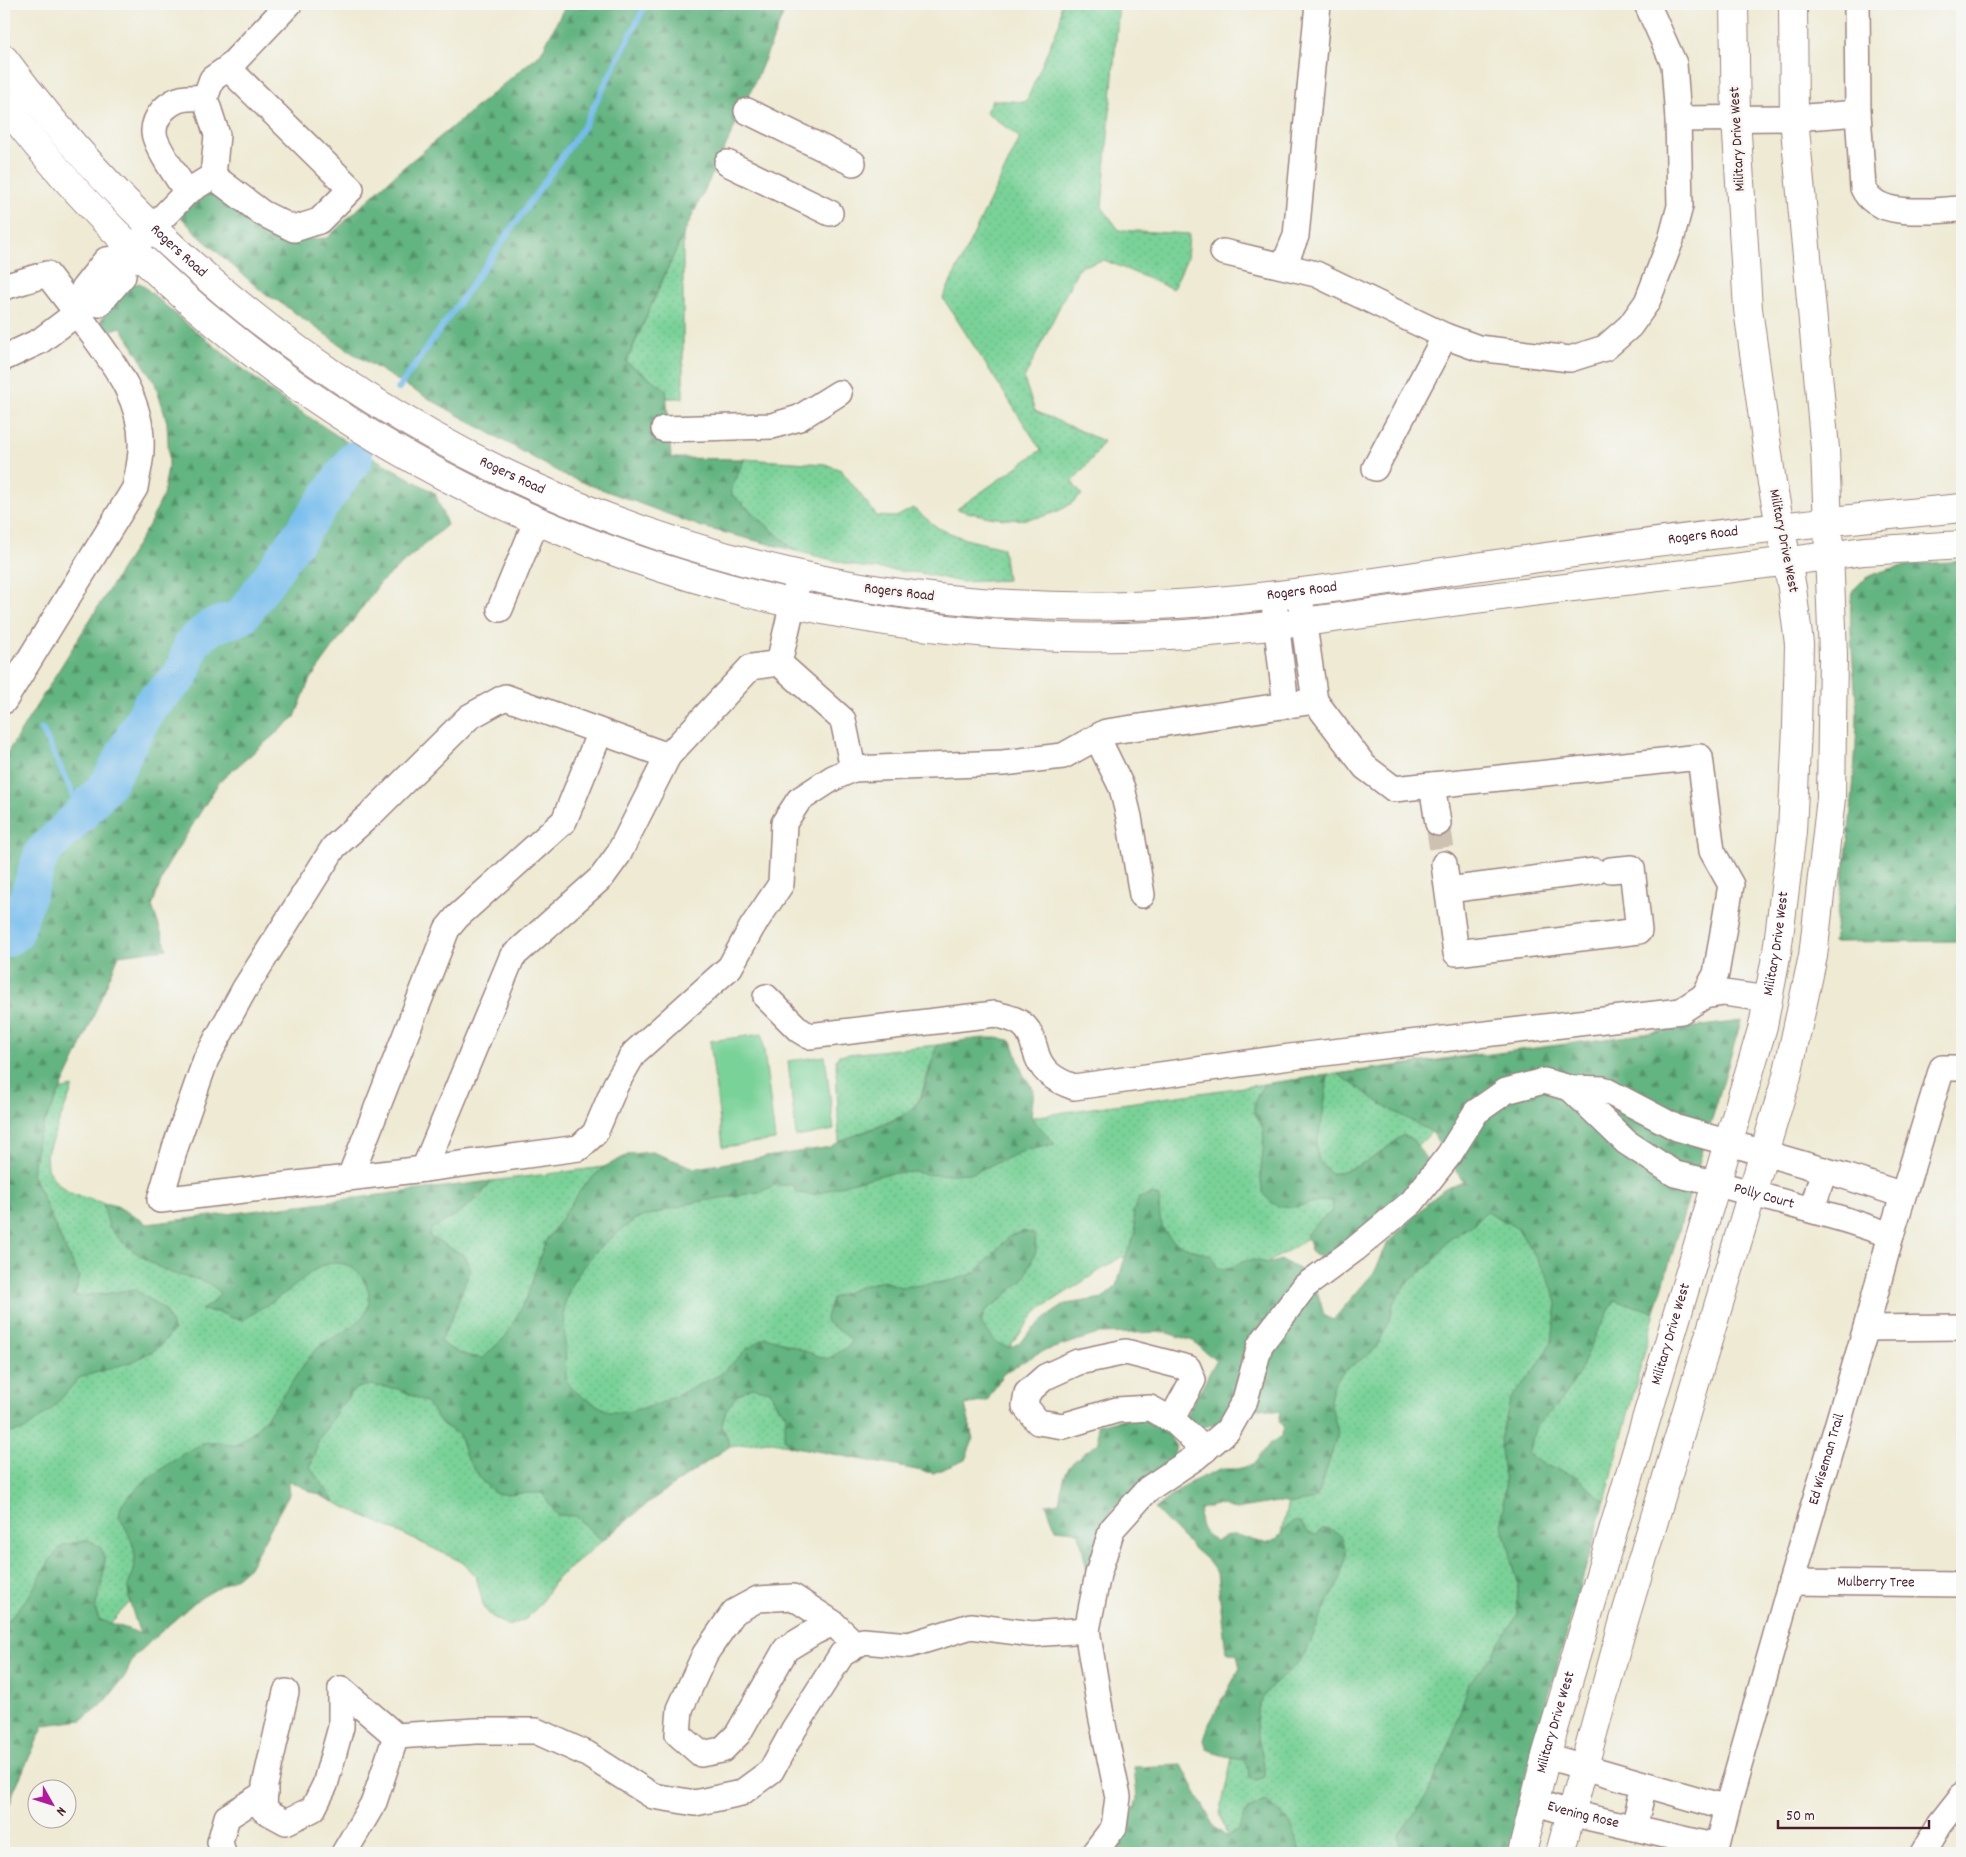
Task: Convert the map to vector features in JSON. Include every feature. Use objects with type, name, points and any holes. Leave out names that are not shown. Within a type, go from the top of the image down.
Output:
[{"type":"main road","name":"Military Drive West","points":[[1522,1853],[1546,1756],[1760,1034],[1777,952],[1792,832],[1797,736],[1798,644],[1795,606],[1770,473],[1748,309],[1736,118],[1734,4]]},
{"type":"main road","points":[[1560,1853],[1623,1624],[1787,1076],[1813,956],[1831,798],[1833,655],[1825,449],[1794,118],[1793,4]]},
{"type":"main road","name":"Rogers Road","points":[[4,59],[68,140],[152,227],[232,300],[294,348],[366,396],[447,445],[516,479],[602,516],[704,550],[799,576],[904,594],[1033,605],[1132,606],[1204,602],[1272,595],[1829,521],[1962,508]]},
{"type":"main road","name":"Rogers Road","points":[[4,104],[128,253],[316,400],[428,468],[536,522],[604,550],[738,592],[792,604],[918,626],[1063,637],[1155,635],[1304,622],[1864,551],[1962,545]]},
{"type":"street","points":[[213,176],[216,135],[205,98],[212,79],[228,68],[289,4]]},
{"type":"street","points":[[1284,265],[1296,236],[1318,4]]},
{"type":"street","points":[[1223,252],[1316,274],[1445,336],[1478,348],[1570,359],[1604,348],[1630,326],[1647,302],[1671,240],[1680,206],[1678,119],[1674,64],[1647,4]]},
{"type":"street","points":[[1856,4],[1858,113],[1863,188],[1866,195],[1881,206],[1894,211],[1962,209]]},
{"type":"street","points":[[213,176],[262,213],[294,229],[319,221],[351,189],[228,68]]},
{"type":"street","points":[[187,192],[160,150],[153,132],[157,116],[171,102],[187,97],[205,98]]},
{"type":"street","points":[[747,111],[853,163]]},
{"type":"street","points":[[1678,119],[1794,118],[1858,113]]},
{"type":"street","points":[[727,163],[830,213]]},
{"type":"street","points":[[4,358],[40,341],[82,307],[99,304],[123,276],[128,253],[187,192],[213,176]]},
{"type":"street","points":[[4,287],[47,274],[82,307],[124,379],[139,415],[142,449],[135,488],[4,701]]},
{"type":"street","points":[[1375,468],[1445,336]]},
{"type":"street","points":[[664,429],[772,426],[799,418],[839,393]]},
{"type":"street","points":[[500,609],[536,522]]},
{"type":"street","points":[[781,652],[799,576]]},
{"type":"street","points":[[1299,591],[1315,702],[1365,767],[1394,789],[1700,757],[1702,854],[1731,885],[1716,974],[1704,996]]},
{"type":"street","points":[[1272,595],[1286,706]]},
{"type":"street","points":[[424,1169],[512,957],[602,877],[618,855],[668,756],[751,667],[781,652]]},
{"type":"street","points":[[781,652],[843,720],[853,769]]},
{"type":"street","points":[[668,756],[504,698],[469,717],[372,813],[334,847],[244,990],[206,1059],[174,1148],[160,1200],[424,1169],[579,1148],[595,1133],[616,1084],[634,1053],[730,967],[752,927],[781,884],[784,823],[799,800],[833,778],[853,769],[1003,763],[1063,756],[1106,732],[1315,702]]},
{"type":"street","points":[[350,1178],[447,929],[457,917],[564,821],[600,732]]},
{"type":"street","points":[[1097,737],[1122,788],[1129,817],[1142,895]]},
{"type":"street","points":[[1432,785],[1438,823]]},
{"type":"street","points":[[1444,864],[1456,953],[1639,931],[1632,868],[1448,890]]},
{"type":"street","points":[[766,997],[799,1030],[809,1036],[995,1014],[1016,1020],[1027,1028],[1038,1060],[1049,1074],[1059,1082],[1074,1087],[1300,1056],[1681,1011],[1704,996],[1724,992],[1768,999]]},
{"type":"street","name":"Ed Wiseman Trail","points":[[1716,1850],[1903,1195],[1952,1068]]},
{"type":"street","points":[[1094,1853],[1114,1827],[1118,1797],[1101,1714],[1087,1630],[1098,1574],[1112,1529],[1148,1489],[1205,1450],[1228,1430],[1245,1400],[1260,1345],[1305,1286],[1355,1249],[1412,1202],[1449,1155],[1476,1112],[1506,1091],[1544,1082],[1570,1088],[1603,1089],[1677,1128],[1764,1152],[1903,1195]]},
{"type":"street","name":"Polly Court","points":[[1570,1088],[1626,1142],[1675,1174],[1715,1182],[1891,1235]]},
{"type":"street","name":"Polly Court","points":[[1812,1210],[1824,1170]]},
{"type":"street","points":[[1866,1328],[1962,1328]]},
{"type":"street","points":[[1171,1420],[1193,1380],[1188,1368],[1126,1352],[1078,1362],[1045,1377],[1027,1393],[1025,1406],[1038,1422],[1064,1426],[1117,1410],[1150,1408],[1171,1420],[1205,1450]]},
{"type":"street","name":"Mulberry Tree","points":[[1791,1582],[1962,1584]]},
{"type":"street","points":[[833,1623],[786,1649],[738,1734],[722,1750],[701,1754],[678,1734],[680,1709],[702,1662],[734,1612],[758,1599],[793,1597],[833,1623],[856,1645]]},
{"type":"street","points":[[286,1692],[265,1785],[264,1810],[286,1822],[314,1810],[325,1786],[341,1727],[341,1689],[396,1736],[476,1731],[536,1731],[587,1754],[653,1796],[695,1804],[741,1793],[771,1771],[794,1729],[842,1654],[863,1641],[909,1645],[971,1626],[1032,1634],[1087,1630]]},
{"type":"street","points":[[344,1853],[374,1802],[396,1736]]},
{"type":"street","points":[[1546,1756],[1727,1808]]},
{"type":"street","name":"Evening Rose","points":[[1634,1828],[1644,1785]]},
{"type":"street","points":[[224,1853],[220,1842],[227,1817],[265,1793]]},
{"type":"street","points":[[1923,1853],[1940,1824],[1962,1796]]},
{"type":"street","name":"Evening Rose","points":[[1534,1802],[1716,1850]]},
{"type":"green space","points":[[566,4],[787,4],[751,91],[676,249],[626,362],[666,389],[671,458],[744,459],[730,493],[796,551],[702,527],[564,475],[410,388],[349,351],[278,301],[266,295],[199,236],[178,214],[210,193],[260,224],[293,240],[327,238],[398,172],[541,53]]},
{"type":"green space","points":[[1061,4],[1119,4],[1102,207],[1119,230],[1189,234],[1187,258],[1173,289],[1104,260],[1079,267],[1024,379],[1035,411],[1103,441],[1095,455],[1072,482],[1082,495],[1069,505],[1063,509],[1035,518],[995,518],[957,509],[1041,450],[943,298],[1020,138],[986,112],[992,100],[1026,102],[1060,22]]},
{"type":"green space","points":[[683,234],[683,398],[667,398],[666,389],[626,363]]},
{"type":"green space","points":[[140,283],[183,321],[277,396],[350,444],[435,493],[447,525],[380,583],[309,681],[295,717],[219,782],[166,868],[152,906],[167,949],[119,955],[78,1053],[39,1135],[32,1174],[79,1276],[75,1296],[134,1289],[164,1309],[174,1330],[158,1348],[134,1361],[79,1378],[53,1408],[25,1430],[4,1434],[4,758],[149,525],[163,496],[169,462],[167,422],[155,383],[121,327],[108,331],[100,321],[130,285]]},
{"type":"green space","points":[[744,459],[825,464],[841,470],[877,516],[896,517],[913,508],[938,528],[965,539],[1003,548],[1007,580],[961,582],[921,573],[861,567],[796,551],[729,493]]},
{"type":"green space","points":[[1962,561],[1962,941],[1833,942],[1844,873],[1854,781],[1857,713],[1852,650],[1851,600],[1853,592],[1861,582],[1887,570],[1919,564]]},
{"type":"green space","points":[[1741,1021],[1655,1312],[1615,1300],[1596,1334],[1579,1374],[1560,1402],[1536,1426],[1528,1454],[1545,1465],[1575,1477],[1605,1501],[1522,1788],[1510,1853],[1402,1853],[1399,1835],[1427,1795],[1450,1743],[1469,1683],[1494,1653],[1517,1615],[1518,1583],[1502,1522],[1505,1487],[1500,1439],[1511,1398],[1535,1370],[1552,1341],[1557,1303],[1548,1277],[1518,1229],[1487,1211],[1472,1225],[1450,1239],[1432,1263],[1405,1285],[1393,1304],[1391,1317],[1379,1343],[1372,1352],[1344,1371],[1334,1384],[1331,1394],[1331,1405],[1338,1433],[1321,1488],[1314,1499],[1294,1504],[1277,1502],[1236,1509],[1217,1505],[1200,1509],[1200,1524],[1204,1532],[1216,1541],[1231,1535],[1237,1535],[1258,1542],[1269,1542],[1278,1537],[1293,1521],[1300,1522],[1310,1534],[1317,1535],[1322,1529],[1338,1533],[1345,1546],[1343,1570],[1307,1650],[1294,1667],[1267,1692],[1258,1709],[1256,1725],[1263,1759],[1264,1777],[1256,1780],[1249,1777],[1248,1766],[1244,1760],[1225,1757],[1207,1749],[1204,1740],[1209,1724],[1240,1668],[1237,1655],[1226,1652],[1217,1573],[1207,1560],[1155,1509],[1187,1484],[1220,1469],[1237,1469],[1253,1465],[1270,1443],[1281,1437],[1284,1428],[1279,1421],[1281,1412],[1261,1408],[1232,1411],[1223,1420],[1208,1426],[1189,1429],[1183,1421],[1216,1361],[1193,1341],[1164,1332],[1098,1334],[1038,1353],[1003,1374],[987,1401],[965,1405],[973,1440],[965,1460],[933,1473],[790,1446],[784,1438],[786,1414],[776,1404],[770,1391],[752,1387],[737,1395],[726,1410],[722,1424],[730,1446],[653,1499],[603,1540],[576,1516],[557,1515],[542,1493],[496,1494],[483,1482],[466,1457],[459,1435],[442,1424],[426,1402],[398,1389],[370,1385],[356,1388],[339,1408],[319,1439],[310,1467],[335,1502],[289,1481],[289,1494],[250,1566],[237,1577],[197,1600],[153,1639],[134,1657],[125,1676],[105,1702],[82,1720],[44,1725],[14,1790],[4,1824],[4,1626],[29,1596],[50,1560],[63,1545],[89,1540],[101,1548],[105,1560],[102,1584],[95,1608],[99,1619],[140,1634],[132,1611],[128,1586],[135,1565],[135,1558],[130,1537],[119,1517],[122,1504],[150,1478],[176,1459],[200,1445],[208,1442],[221,1442],[234,1446],[246,1437],[277,1404],[312,1354],[324,1343],[346,1331],[359,1321],[368,1306],[369,1297],[363,1278],[348,1266],[338,1263],[328,1264],[317,1269],[288,1291],[243,1320],[232,1318],[219,1312],[201,1310],[213,1302],[220,1293],[210,1284],[166,1271],[129,1247],[120,1240],[109,1226],[103,1203],[115,1205],[147,1224],[491,1181],[479,1196],[465,1208],[450,1219],[432,1228],[429,1236],[465,1256],[471,1269],[440,1341],[460,1353],[483,1358],[506,1336],[527,1297],[545,1242],[584,1185],[604,1167],[630,1154],[652,1152],[695,1168],[830,1147],[890,1122],[911,1109],[919,1101],[937,1045],[985,1038],[1012,1041],[1023,1074],[1034,1090],[1031,1117],[1055,1144],[1028,1149],[973,1173],[933,1175],[913,1172],[886,1174],[814,1195],[796,1193],[794,1185],[775,1185],[760,1192],[696,1202],[635,1219],[600,1247],[572,1283],[564,1306],[566,1379],[569,1386],[584,1398],[610,1412],[627,1412],[659,1404],[721,1374],[747,1349],[766,1337],[828,1359],[849,1346],[851,1339],[825,1321],[832,1298],[865,1285],[883,1281],[901,1287],[954,1280],[975,1273],[1010,1236],[1024,1231],[1035,1235],[1036,1251],[1025,1277],[1002,1299],[985,1311],[981,1323],[997,1343],[1009,1348],[1019,1343],[1045,1318],[1066,1304],[1103,1298],[1117,1286],[1123,1263],[1136,1232],[1133,1212],[1139,1198],[1152,1194],[1160,1197],[1159,1211],[1165,1232],[1179,1244],[1213,1256],[1217,1268],[1232,1267],[1247,1260],[1269,1263],[1280,1260],[1291,1265],[1299,1269],[1311,1281],[1319,1296],[1324,1316],[1333,1320],[1375,1271],[1388,1242],[1431,1200],[1445,1189],[1463,1182],[1432,1132],[1384,1106],[1338,1074]]},
{"type":"green space","points":[[762,1034],[775,1140],[723,1147],[710,1041]]},
{"type":"green space","points":[[937,1045],[920,1099],[907,1114],[839,1142],[836,1060],[839,1055]]},
{"type":"green space","points":[[1480,1054],[1432,1132],[1345,1217],[1240,1279],[1121,1257],[1037,1311],[965,1405],[973,1440],[964,1460],[933,1473],[768,1441],[730,1446],[653,1499],[556,1579],[540,1604],[526,1619],[509,1626],[491,1616],[484,1608],[476,1576],[462,1562],[277,1475],[176,1553],[72,1664],[4,1812],[4,1252],[64,1246],[32,1174],[39,1135],[60,1090],[73,1087],[46,1155],[47,1169],[57,1183],[70,1193],[103,1203],[109,1225],[121,1240],[478,1199],[491,1181],[604,1167],[585,1185],[1092,1108]]},
{"type":"green space","points":[[825,1056],[834,1130],[796,1137],[788,1061]]},
{"type":"green space","points":[[1328,1075],[1323,1115],[1316,1147],[1319,1161],[1331,1174],[1362,1164],[1386,1149],[1403,1135],[1413,1140],[1429,1163],[1413,1185],[1344,1247],[1321,1257],[1312,1253],[1306,1235],[1314,1225],[1331,1212],[1333,1201],[1319,1201],[1283,1207],[1276,1205],[1268,1199],[1261,1181],[1263,1129],[1255,1114],[1254,1105],[1264,1084]]},
{"type":"green space","points":[[1478,1206],[1545,1220],[1655,1312],[1605,1501],[1596,1494],[1497,1853],[1232,1853],[1220,1813],[1324,1337]]},
{"type":"green space","points":[[1142,1415],[1169,1435],[1176,1447],[1173,1457],[1115,1506],[1108,1516],[1087,1570],[1079,1533],[1056,1529],[1046,1504],[1059,1502],[1064,1480],[1070,1466],[1099,1443],[1097,1425]]},
{"type":"green space","points":[[1182,1765],[1214,1827],[1227,1837],[1238,1830],[1248,1809],[1266,1801],[1290,1822],[1300,1853],[1115,1853],[1126,1833],[1137,1799],[1134,1767]]},
{"type":"waterway","points":[[398,389],[584,126],[646,4]]},
{"type":"waterway","points":[[4,940],[15,934],[42,853],[82,813],[109,782],[150,705],[181,676],[192,643],[211,627],[241,617],[355,458]]},
{"type":"waterway","points":[[42,729],[82,813]]},
{"type":"tunnel","points":[[1438,823],[1444,864]]}]
